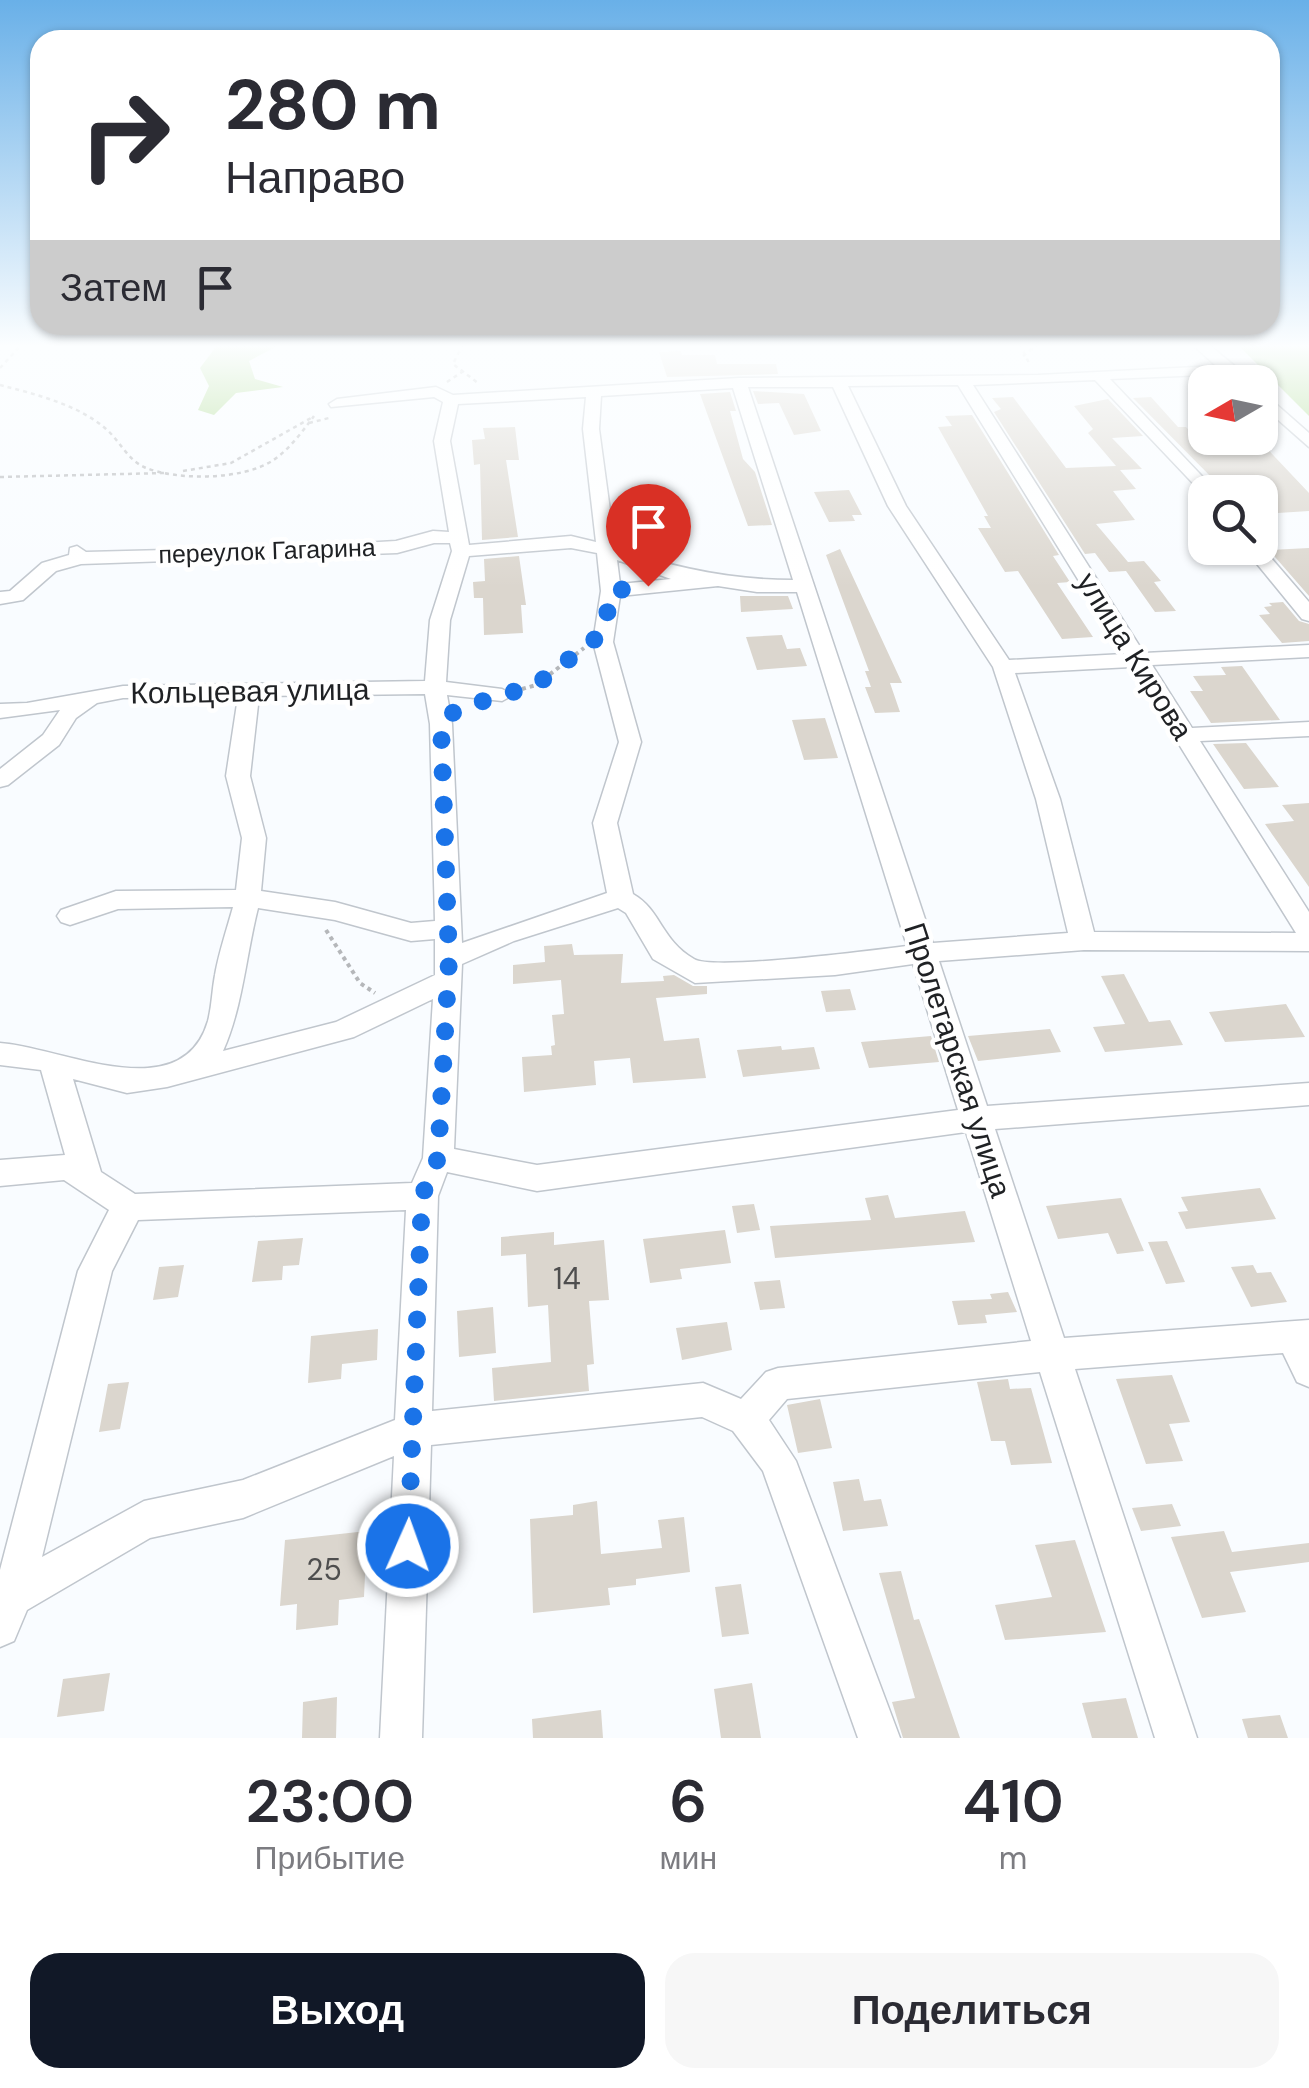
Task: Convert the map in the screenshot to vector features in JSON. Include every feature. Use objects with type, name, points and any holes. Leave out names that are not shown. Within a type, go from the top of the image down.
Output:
[{"type":"street","points":[[401,1738],[422,1196],[438,1158],[448,970],[441,724],[436,687],[440,620],[460,544],[442,441],[445,425]]},
{"type":"street","points":[[591,425],[611,591],[603,642],[630,742],[605,823],[621,898],[636,907],[662,952],[695,973],[835,965],[923,953],[1084,941],[1309,942]]},
{"type":"street","name":"Пролетарская улица","points":[[753,425],[1176,1738]]},
{"type":"street","points":[[859,425],[896,504],[937,572],[952,586],[1004,666],[1047,794],[1068,891],[1084,941]]},
{"type":"street","name":"улица Кирова","points":[[991,425],[1309,933]]},
{"type":"street","points":[[1145,425],[1192,475]]},
{"type":"street","name":"переулок Гагарина","points":[[0,598],[16,596],[49,567],[79,555],[292,554],[329,548],[397,547],[433,537],[460,544],[571,542],[604,549],[669,573],[718,580]]},
{"type":"street","points":[[1267,565],[1309,615]]},
{"type":"street","points":[[611,591],[718,580],[757,586],[805,586]]},
{"type":"street","points":[[1004,666],[1309,650]]},
{"type":"street","name":"Кольцевая улица","points":[[0,711],[123,692],[436,687],[502,695]]},
{"type":"street","points":[[189,1070],[209,1050],[222,1021],[229,970],[248,898],[254,838],[238,776],[250,691]]},
{"type":"street","points":[[0,780],[51,740],[68,714],[92,698]]},
{"type":"street","points":[[1184,735],[1309,729]]},
{"type":"street","points":[[70,916],[116,900],[248,898],[335,911],[411,932],[449,929]]},
{"type":"street","points":[[0,1054],[53,1062],[127,1082],[189,1070],[344,1030],[395,1005],[505,935],[621,898]]},
{"type":"street","points":[[53,1062],[88,1180]]},
{"type":"street","points":[[438,1158],[538,1178],[977,1118],[1309,1094]]},
{"type":"street","points":[[0,1173],[69,1167],[130,1207],[422,1196]]},
{"type":"street","points":[[4,1607],[95,1271],[120,1219],[130,1207]]},
{"type":"street","points":[[746,1419],[778,1384],[1053,1355],[1301,1336],[1309,1371]]},
{"type":"street","points":[[4,1607],[144,1520],[243,1499],[413,1430],[703,1400],[746,1419],[778,1461],[879,1738]]},
{"type":"path","points":[[102,425],[141,467],[169,473],[231,463],[298,425]]},
{"type":"path","points":[[0,477],[217,473],[266,464],[287,448],[306,425]]},
{"type":"path","points":[[502,695],[536,685],[604,632]]},
{"type":"path","points":[[283,904],[320,919],[360,983],[395,1005]]},
{"type":"building","points":[[711,425],[734,425],[743,459],[755,472],[772,525],[748,526]]},
{"type":"building","points":[[789,425],[818,425],[821,431],[794,435]]},
{"type":"building","points":[[978,425],[1059,555],[1053,556],[1070,582],[1057,583],[1093,637],[1062,639],[1018,571],[1005,572],[978,528],[991,528],[984,516],[988,516],[938,427]]},
{"type":"building","points":[[1002,425],[1034,425],[1066,468],[1116,466],[1088,433],[1093,429],[1090,425],[1133,425],[1143,436],[1112,438],[1142,469],[1120,470],[1136,489],[1113,491],[1135,520],[1096,524],[1128,562],[1144,561],[1161,581],[1154,582],[1176,611],[1155,612],[1126,571],[1109,572],[1095,553],[1085,554]]},
{"type":"building","points":[[1160,425],[1188,429],[1188,454]]},
{"type":"building","points":[[515,427],[519,460],[506,460],[518,537],[482,540],[480,464],[474,465],[472,440],[485,439],[483,428]]},
{"type":"building","points":[[1189,455],[1273,455],[1309,493],[1309,511],[1278,513],[1278,475],[1209,475]]},
{"type":"building","points":[[849,490],[862,515],[852,515],[855,521],[829,522],[814,492]]},
{"type":"building","points":[[1309,548],[1309,596],[1278,560],[1278,550]]},
{"type":"building","points":[[840,549],[902,683],[890,683],[900,712],[875,713],[865,687],[871,687],[865,671],[869,671],[826,555]]},
{"type":"building","points":[[519,556],[526,605],[521,605],[523,633],[484,635],[483,598],[474,598],[473,582],[485,581],[484,559]]},
{"type":"building","points":[[740,596],[788,596],[793,609],[741,612]]},
{"type":"building","points":[[1283,602],[1299,621],[1309,624],[1309,641],[1282,643],[1259,615],[1270,614],[1264,607],[1272,606],[1269,603]]},
{"type":"building","points":[[782,635],[787,649],[800,648],[807,666],[757,670],[746,637]]},
{"type":"building","points":[[1242,666],[1280,720],[1211,723],[1190,691],[1203,691],[1193,676],[1226,675],[1221,667]]},
{"type":"building","points":[[825,718],[838,758],[804,760],[792,720]]},
{"type":"building","points":[[1246,743],[1279,787],[1244,789],[1213,744]]},
{"type":"building","points":[[1309,803],[1309,887],[1265,824],[1294,821],[1282,805]]},
{"type":"building","points":[[572,944],[574,955],[623,954],[621,983],[664,981],[663,976],[674,975],[693,986],[707,986],[707,994],[656,998],[664,1041],[699,1038],[706,1078],[633,1083],[630,1058],[594,1061],[596,1085],[524,1092],[522,1057],[552,1055],[552,1015],[564,1014],[561,980],[513,984],[513,965],[545,962],[544,946]]},
{"type":"building","points":[[1124,974],[1149,1022],[1170,1020],[1183,1045],[1105,1052],[1093,1027],[1125,1024],[1101,976]]},
{"type":"building","points":[[850,989],[856,1010],[826,1012],[821,991]]},
{"type":"building","points":[[1286,1004],[1305,1037],[1225,1042],[1209,1012]]},
{"type":"building","points":[[1050,1029],[1061,1052],[978,1061],[968,1036]]},
{"type":"building","points":[[931,1036],[939,1062],[869,1068],[861,1042]]},
{"type":"building","points":[[781,1046],[782,1050],[814,1047],[820,1069],[743,1077],[737,1050]]},
{"type":"building","points":[[1260,1188],[1276,1219],[1186,1229],[1178,1212],[1188,1211],[1181,1197]]},
{"type":"building","points":[[888,1195],[895,1218],[965,1211],[975,1242],[775,1258],[770,1226],[871,1220],[865,1198]]},
{"type":"building","points":[[1121,1198],[1144,1251],[1117,1254],[1108,1233],[1058,1239],[1046,1206]]},
{"type":"building","points":[[754,1204],[760,1230],[737,1233],[732,1206]]},
{"type":"building","points":[[725,1230],[731,1263],[680,1269],[682,1279],[650,1283],[643,1239]]},
{"type":"building","points":[[554,1232],[554,1245],[604,1240],[609,1300],[589,1301],[594,1364],[587,1365],[589,1391],[494,1401],[492,1368],[551,1362],[548,1305],[528,1307],[526,1254],[501,1256],[501,1237]]},
{"type":"building","points":[[303,1238],[299,1265],[283,1266],[282,1280],[252,1282],[258,1241]]},
{"type":"building","points":[[1167,1241],[1185,1282],[1166,1284],[1148,1242]]},
{"type":"building","points":[[184,1265],[178,1297],[153,1300],[159,1267]]},
{"type":"building","points":[[1253,1265],[1257,1273],[1271,1272],[1287,1302],[1251,1307],[1231,1267]]},
{"type":"building","points":[[780,1280],[785,1308],[760,1310],[754,1282]]},
{"type":"building","points":[[1008,1292],[1017,1312],[985,1315],[987,1323],[958,1325],[952,1301],[992,1299],[990,1294]]},
{"type":"building","points":[[493,1307],[496,1353],[459,1357],[457,1311]]},
{"type":"building","points":[[727,1322],[732,1350],[682,1360],[676,1328]]},
{"type":"building","points":[[378,1329],[377,1360],[342,1364],[341,1379],[308,1383],[311,1336]]},
{"type":"building","points":[[1172,1375],[1190,1422],[1169,1424],[1183,1461],[1146,1464],[1116,1379]]},
{"type":"building","points":[[1008,1379],[1010,1389],[1031,1388],[1052,1463],[1011,1465],[1005,1441],[991,1441],[977,1382]]},
{"type":"building","points":[[129,1382],[120,1429],[99,1432],[108,1384]]},
{"type":"building","points":[[820,1399],[832,1448],[798,1453],[787,1405]]},
{"type":"building","points":[[859,1479],[864,1501],[881,1499],[888,1526],[843,1531],[833,1482]]},
{"type":"building","points":[[597,1501],[601,1554],[662,1548],[658,1520],[684,1517],[690,1572],[636,1579],[636,1585],[608,1588],[610,1605],[533,1613],[530,1519],[573,1515],[573,1505]]},
{"type":"building","points":[[1172,1504],[1181,1526],[1141,1531],[1132,1508]]},
{"type":"building","points":[[367,1531],[364,1597],[339,1600],[338,1625],[296,1630],[297,1604],[280,1606],[285,1540]]},
{"type":"building","points":[[1224,1531],[1232,1552],[1309,1543],[1309,1562],[1230,1572],[1246,1612],[1202,1618],[1171,1537]]},
{"type":"building","points":[[1075,1540],[1106,1632],[1005,1640],[995,1605],[1052,1597],[1035,1545]]},
{"type":"building","points":[[901,1571],[914,1620],[919,1619],[960,1738],[903,1738],[892,1702],[915,1698],[879,1573]]},
{"type":"building","points":[[741,1584],[749,1634],[722,1637],[715,1587]]},
{"type":"building","points":[[110,1673],[104,1711],[57,1717],[63,1679]]},
{"type":"building","points":[[752,1683],[761,1738],[721,1738],[714,1689]]},
{"type":"building","points":[[337,1697],[336,1738],[302,1738],[303,1702]]},
{"type":"building","points":[[1126,1698],[1138,1738],[1092,1738],[1082,1703]]},
{"type":"building","points":[[601,1710],[603,1738],[533,1738],[532,1719]]},
{"type":"building","points":[[1280,1715],[1288,1738],[1248,1738],[1242,1719]]},
{"type":"route","points":[[408,1546],[422,1196],[438,1158],[449,960],[441,724],[457,709],[536,685],[604,632],[611,591],[648,586]]}]
